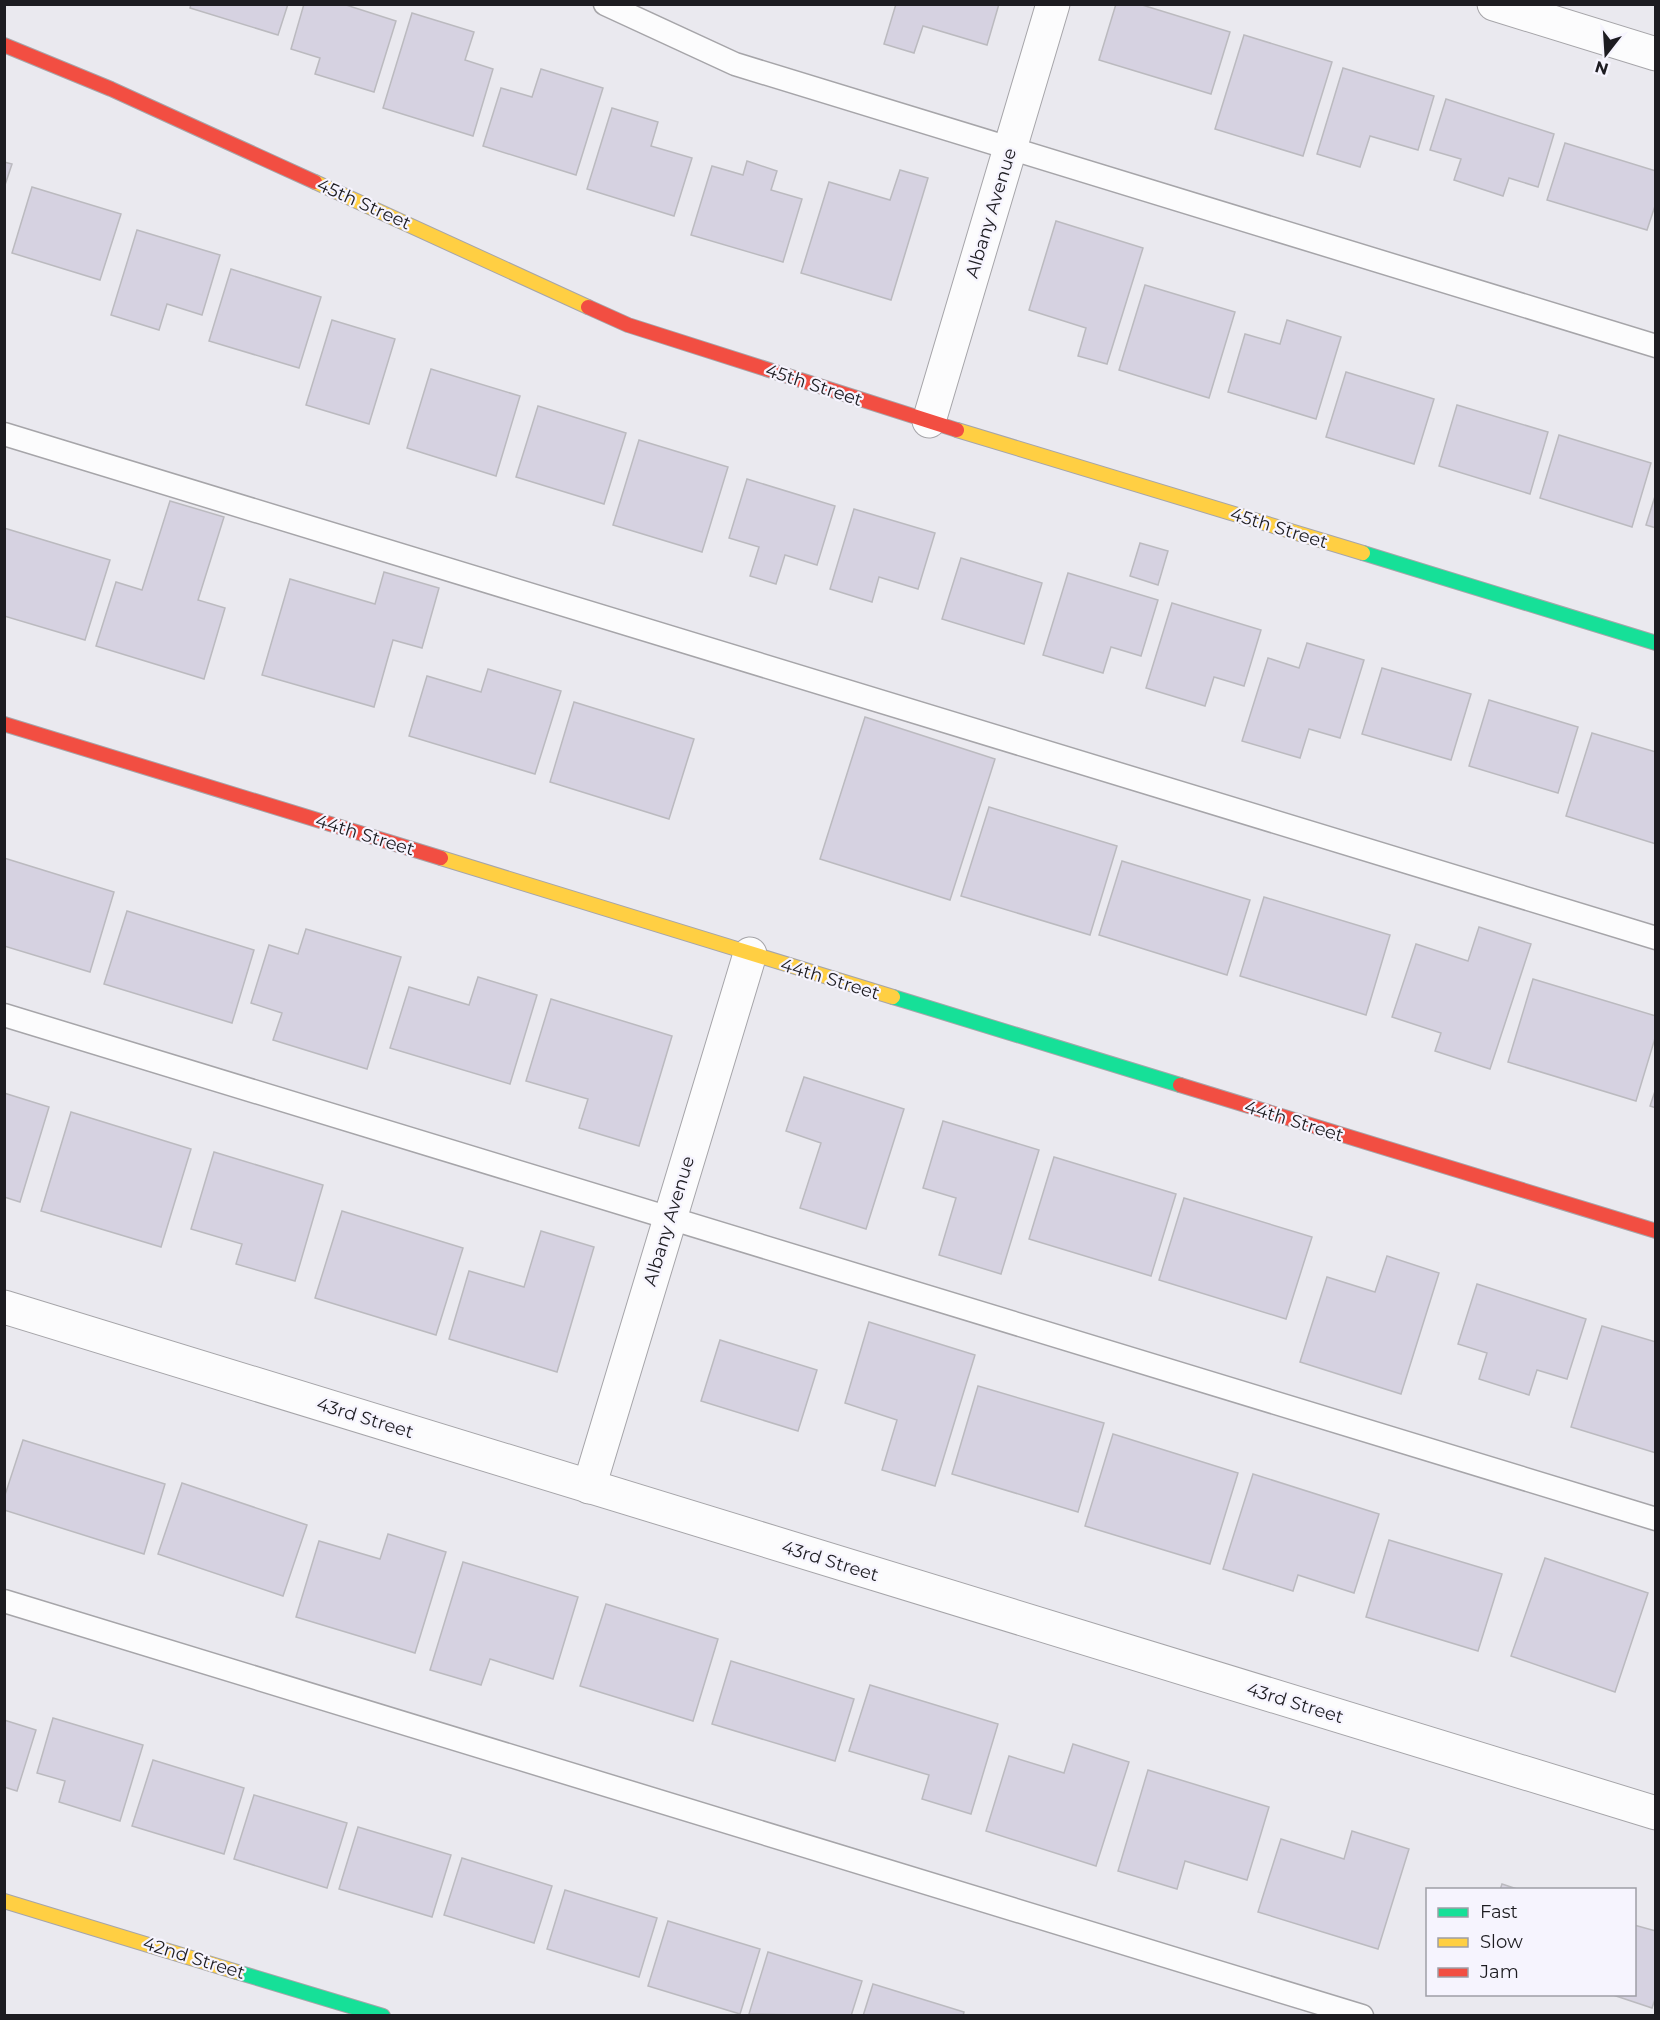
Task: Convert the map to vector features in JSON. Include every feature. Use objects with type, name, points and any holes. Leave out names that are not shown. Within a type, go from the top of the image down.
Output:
[{"type":"street","name":"Albany Avenue","points":[[929,421],[1053,4]]},
{"type":"street","points":[[1494,4],[1656,54]]},
{"type":"street","name":"45th Street","points":[[4,45],[111,89],[628,325],[929,421],[1656,643]]},
{"type":"street","name":"44th Street","points":[[4,724],[1656,1231]]},
{"type":"street","name":"Albany Avenue","points":[[589,1487],[750,954]]},
{"type":"street","name":"43rd Street","points":[[4,1307],[1656,1813]]},
{"type":"street","name":"42nd Street","points":[[4,1901],[383,2016]]},
{"type":"lane","points":[[605,4],[735,64],[1656,346]]},
{"type":"lane","points":[[4,434],[1656,938]]},
{"type":"lane","points":[[4,1015],[1656,1520]]},
{"type":"lane","points":[[4,1601],[1362,2016]]},
{"type":"building","points":[[191,4],[288,4],[278,35],[190,8]]},
{"type":"building","points":[[304,4],[343,4],[396,21],[374,92],[315,74],[320,58],[291,49]]},
{"type":"building","points":[[896,4],[999,4],[987,45],[923,26],[914,53],[884,44]]},
{"type":"building","points":[[1116,4],[1139,4],[1230,32],[1211,94],[1099,60]]},
{"type":"building","points":[[412,13],[474,32],[465,60],[493,69],[473,136],[383,108]]},
{"type":"building","points":[[1244,35],[1332,62],[1303,156],[1215,129]]},
{"type":"building","points":[[1343,68],[1434,96],[1418,150],[1370,136],[1360,167],[1317,154]]},
{"type":"building","points":[[541,69],[603,88],[576,175],[483,146],[501,88],[532,97]]},
{"type":"building","points":[[1446,99],[1554,134],[1538,187],[1509,178],[1503,196],[1454,180],[1461,159],[1430,150]]},
{"type":"building","points":[[612,108],[658,122],[651,146],[692,158],[674,216],[587,189]]},
{"type":"building","points":[[1565,143],[1656,171],[1656,203],[1647,230],[1547,200]]},
{"type":"building","points":[[747,161],[777,171],[771,190],[802,199],[783,262],[691,235],[712,166],[743,175]]},
{"type":"building","points":[[4,162],[12,164],[4,188]]},
{"type":"building","points":[[900,170],[928,178],[891,300],[801,273],[829,182],[890,200]]},
{"type":"building","points":[[32,187],[121,214],[100,280],[12,253]]},
{"type":"building","points":[[1056,221],[1143,248],[1107,364],[1078,356],[1086,328],[1029,310]]},
{"type":"building","points":[[137,230],[220,255],[202,315],[167,304],[159,330],[111,315]]},
{"type":"building","points":[[231,269],[321,297],[299,368],[209,341]]},
{"type":"building","points":[[1145,285],[1235,312],[1209,398],[1119,370]]},
{"type":"building","points":[[332,320],[395,339],[369,424],[306,405]]},
{"type":"building","points":[[1287,320],[1341,337],[1316,419],[1228,392],[1245,334],[1280,344]]},
{"type":"building","points":[[431,369],[520,396],[496,476],[407,448]]},
{"type":"building","points":[[1346,372],[1434,399],[1414,464],[1326,437]]},
{"type":"building","points":[[1457,405],[1548,432],[1530,494],[1439,466]]},
{"type":"building","points":[[538,406],[626,433],[604,504],[516,477]]},
{"type":"building","points":[[1559,435],[1651,463],[1632,527],[1540,498]]},
{"type":"building","points":[[639,440],[728,467],[702,552],[613,525]]},
{"type":"building","points":[[747,479],[835,506],[817,565],[785,555],[776,584],[750,576],[759,547],[729,538]]},
{"type":"building","points":[[1656,493],[1656,528],[1646,525]]},
{"type":"building","points":[[170,501],[224,517],[198,600],[225,608],[204,679],[96,646],[116,582],[142,590]]},
{"type":"building","points":[[854,509],[935,533],[918,589],[879,577],[872,602],[830,589]]},
{"type":"building","points":[[4,528],[110,560],[85,640],[4,616]]},
{"type":"building","points":[[1140,543],[1168,551],[1158,585],[1130,576]]},
{"type":"building","points":[[961,558],[1042,583],[1024,644],[942,619]]},
{"type":"building","points":[[384,572],[439,588],[422,648],[393,640],[374,707],[262,675],[290,579],[375,604]]},
{"type":"building","points":[[1068,573],[1158,600],[1141,656],[1111,647],[1103,673],[1043,655]]},
{"type":"building","points":[[1172,603],[1261,630],[1244,686],[1214,677],[1205,706],[1146,688]]},
{"type":"building","points":[[1307,643],[1364,660],[1340,738],[1309,729],[1300,758],[1242,741],[1268,658],[1299,668]]},
{"type":"building","points":[[1382,668],[1471,694],[1451,760],[1362,734]]},
{"type":"building","points":[[488,669],[561,691],[535,774],[409,736],[427,676],[481,692]]},
{"type":"building","points":[[1489,700],[1578,727],[1558,793],[1469,766]]},
{"type":"building","points":[[574,702],[694,739],[669,819],[550,782]]},
{"type":"building","points":[[865,717],[995,759],[950,900],[820,859]]},
{"type":"building","points":[[1592,733],[1656,752],[1656,844],[1566,816]]},
{"type":"building","points":[[989,807],[1117,846],[1090,935],[961,896]]},
{"type":"building","points":[[4,858],[114,892],[90,972],[4,946]]},
{"type":"building","points":[[1122,861],[1250,900],[1227,975],[1099,935]]},
{"type":"building","points":[[1264,897],[1390,935],[1366,1015],[1240,976]]},
{"type":"building","points":[[127,911],[254,950],[232,1023],[104,984]]},
{"type":"building","points":[[1479,927],[1531,944],[1490,1069],[1435,1051],[1441,1033],[1392,1017],[1416,944],[1468,961]]},
{"type":"building","points":[[306,929],[401,957],[367,1069],[273,1040],[282,1013],[251,1003],[269,945],[298,954]]},
{"type":"building","points":[[478,977],[537,995],[510,1084],[390,1048],[409,987],[469,1005]]},
{"type":"building","points":[[1533,979],[1656,1016],[1656,1035],[1636,1101],[1508,1062]]},
{"type":"building","points":[[551,999],[672,1036],[639,1146],[579,1128],[588,1099],[526,1081]]},
{"type":"building","points":[[804,1077],[904,1109],[866,1229],[800,1208],[821,1143],[786,1131]]},
{"type":"building","points":[[1656,1088],[1656,1108],[1650,1106]]},
{"type":"building","points":[[4,1093],[49,1107],[20,1202],[4,1197]]},
{"type":"building","points":[[71,1112],[191,1149],[161,1247],[41,1211]]},
{"type":"building","points":[[943,1121],[1039,1150],[1001,1274],[939,1255],[956,1198],[923,1188]]},
{"type":"building","points":[[214,1152],[323,1185],[295,1281],[236,1264],[242,1244],[191,1229]]},
{"type":"building","points":[[1054,1157],[1176,1194],[1151,1276],[1029,1239]]},
{"type":"building","points":[[1184,1198],[1312,1237],[1286,1319],[1159,1280]]},
{"type":"building","points":[[342,1211],[463,1248],[436,1335],[315,1298]]},
{"type":"building","points":[[541,1231],[594,1247],[557,1372],[449,1339],[469,1271],[524,1287]]},
{"type":"building","points":[[1387,1256],[1439,1273],[1401,1394],[1300,1362],[1327,1277],[1375,1292]]},
{"type":"building","points":[[1477,1284],[1586,1319],[1567,1379],[1537,1370],[1529,1395],[1479,1379],[1487,1353],[1458,1344]]},
{"type":"building","points":[[869,1322],[975,1355],[935,1486],[882,1470],[897,1420],[845,1403]]},
{"type":"building","points":[[1602,1326],[1656,1342],[1656,1453],[1571,1427]]},
{"type":"building","points":[[720,1340],[817,1370],[798,1431],[701,1401]]},
{"type":"building","points":[[978,1386],[1104,1423],[1078,1512],[952,1474]]},
{"type":"building","points":[[1113,1434],[1238,1473],[1210,1564],[1085,1526]]},
{"type":"building","points":[[23,1440],[165,1484],[144,1554],[4,1510],[4,1498]]},
{"type":"building","points":[[1253,1474],[1379,1514],[1354,1593],[1298,1575],[1293,1591],[1223,1569]]},
{"type":"building","points":[[182,1483],[307,1525],[283,1596],[158,1554]]},
{"type":"building","points":[[388,1534],[446,1552],[415,1653],[296,1617],[319,1541],[380,1559]]},
{"type":"building","points":[[1389,1540],[1502,1574],[1478,1651],[1366,1617]]},
{"type":"building","points":[[1545,1558],[1648,1593],[1615,1692],[1511,1656]]},
{"type":"building","points":[[463,1562],[578,1597],[553,1679],[490,1659],[481,1685],[430,1670]]},
{"type":"building","points":[[606,1604],[718,1639],[693,1721],[580,1686]]},
{"type":"building","points":[[731,1661],[854,1699],[835,1761],[712,1724]]},
{"type":"building","points":[[870,1685],[998,1724],[971,1814],[922,1799],[929,1775],[849,1751]]},
{"type":"building","points":[[53,1718],[143,1745],[120,1821],[59,1802],[65,1781],[37,1773]]},
{"type":"building","points":[[4,1720],[36,1730],[17,1791],[4,1787]]},
{"type":"building","points":[[1073,1744],[1129,1762],[1096,1866],[986,1831],[1009,1756],[1064,1773]]},
{"type":"building","points":[[153,1760],[244,1788],[224,1854],[132,1826]]},
{"type":"building","points":[[1148,1770],[1269,1807],[1247,1880],[1185,1861],[1177,1889],[1118,1871]]},
{"type":"building","points":[[254,1795],[347,1823],[327,1888],[234,1859]]},
{"type":"building","points":[[358,1827],[451,1855],[432,1917],[339,1889]]},
{"type":"building","points":[[1352,1831],[1409,1849],[1378,1949],[1258,1912],[1281,1839],[1344,1859]]},
{"type":"building","points":[[462,1858],[552,1886],[534,1943],[444,1915]]},
{"type":"building","points":[[1502,1884],[1514,1888],[1501,1888]]},
{"type":"building","points":[[565,1890],[657,1918],[639,1977],[547,1949]]},
{"type":"building","points":[[668,1921],[760,1949],[740,2014],[648,1986]]},
{"type":"building","points":[[1636,1926],[1656,1931],[1656,1996],[1652,2008],[1616,1996],[1636,1996]]},
{"type":"building","points":[[768,1952],[862,1981],[851,2016],[749,2014]]},
{"type":"building","points":[[873,1984],[964,2012],[963,2016],[863,2016]]},
{"type":"traffic: fast","points":[[1363,553],[1656,643]]},
{"type":"traffic: fast","points":[[893,997],[1180,1085]]},
{"type":"traffic: fast","points":[[237,1972],[383,2016]]},
{"type":"traffic: slow","points":[[315,182],[588,307]]},
{"type":"traffic: slow","points":[[957,430],[1363,553]]},
{"type":"traffic: slow","points":[[441,858],[893,997]]},
{"type":"traffic: slow","points":[[4,1901],[237,1972]]},
{"type":"traffic: jam","points":[[4,45],[111,89],[315,182]]},
{"type":"traffic: jam","points":[[588,307],[628,325],[957,430]]},
{"type":"traffic: jam","points":[[4,724],[441,858]]},
{"type":"traffic: jam","points":[[1180,1085],[1656,1231]]}]
